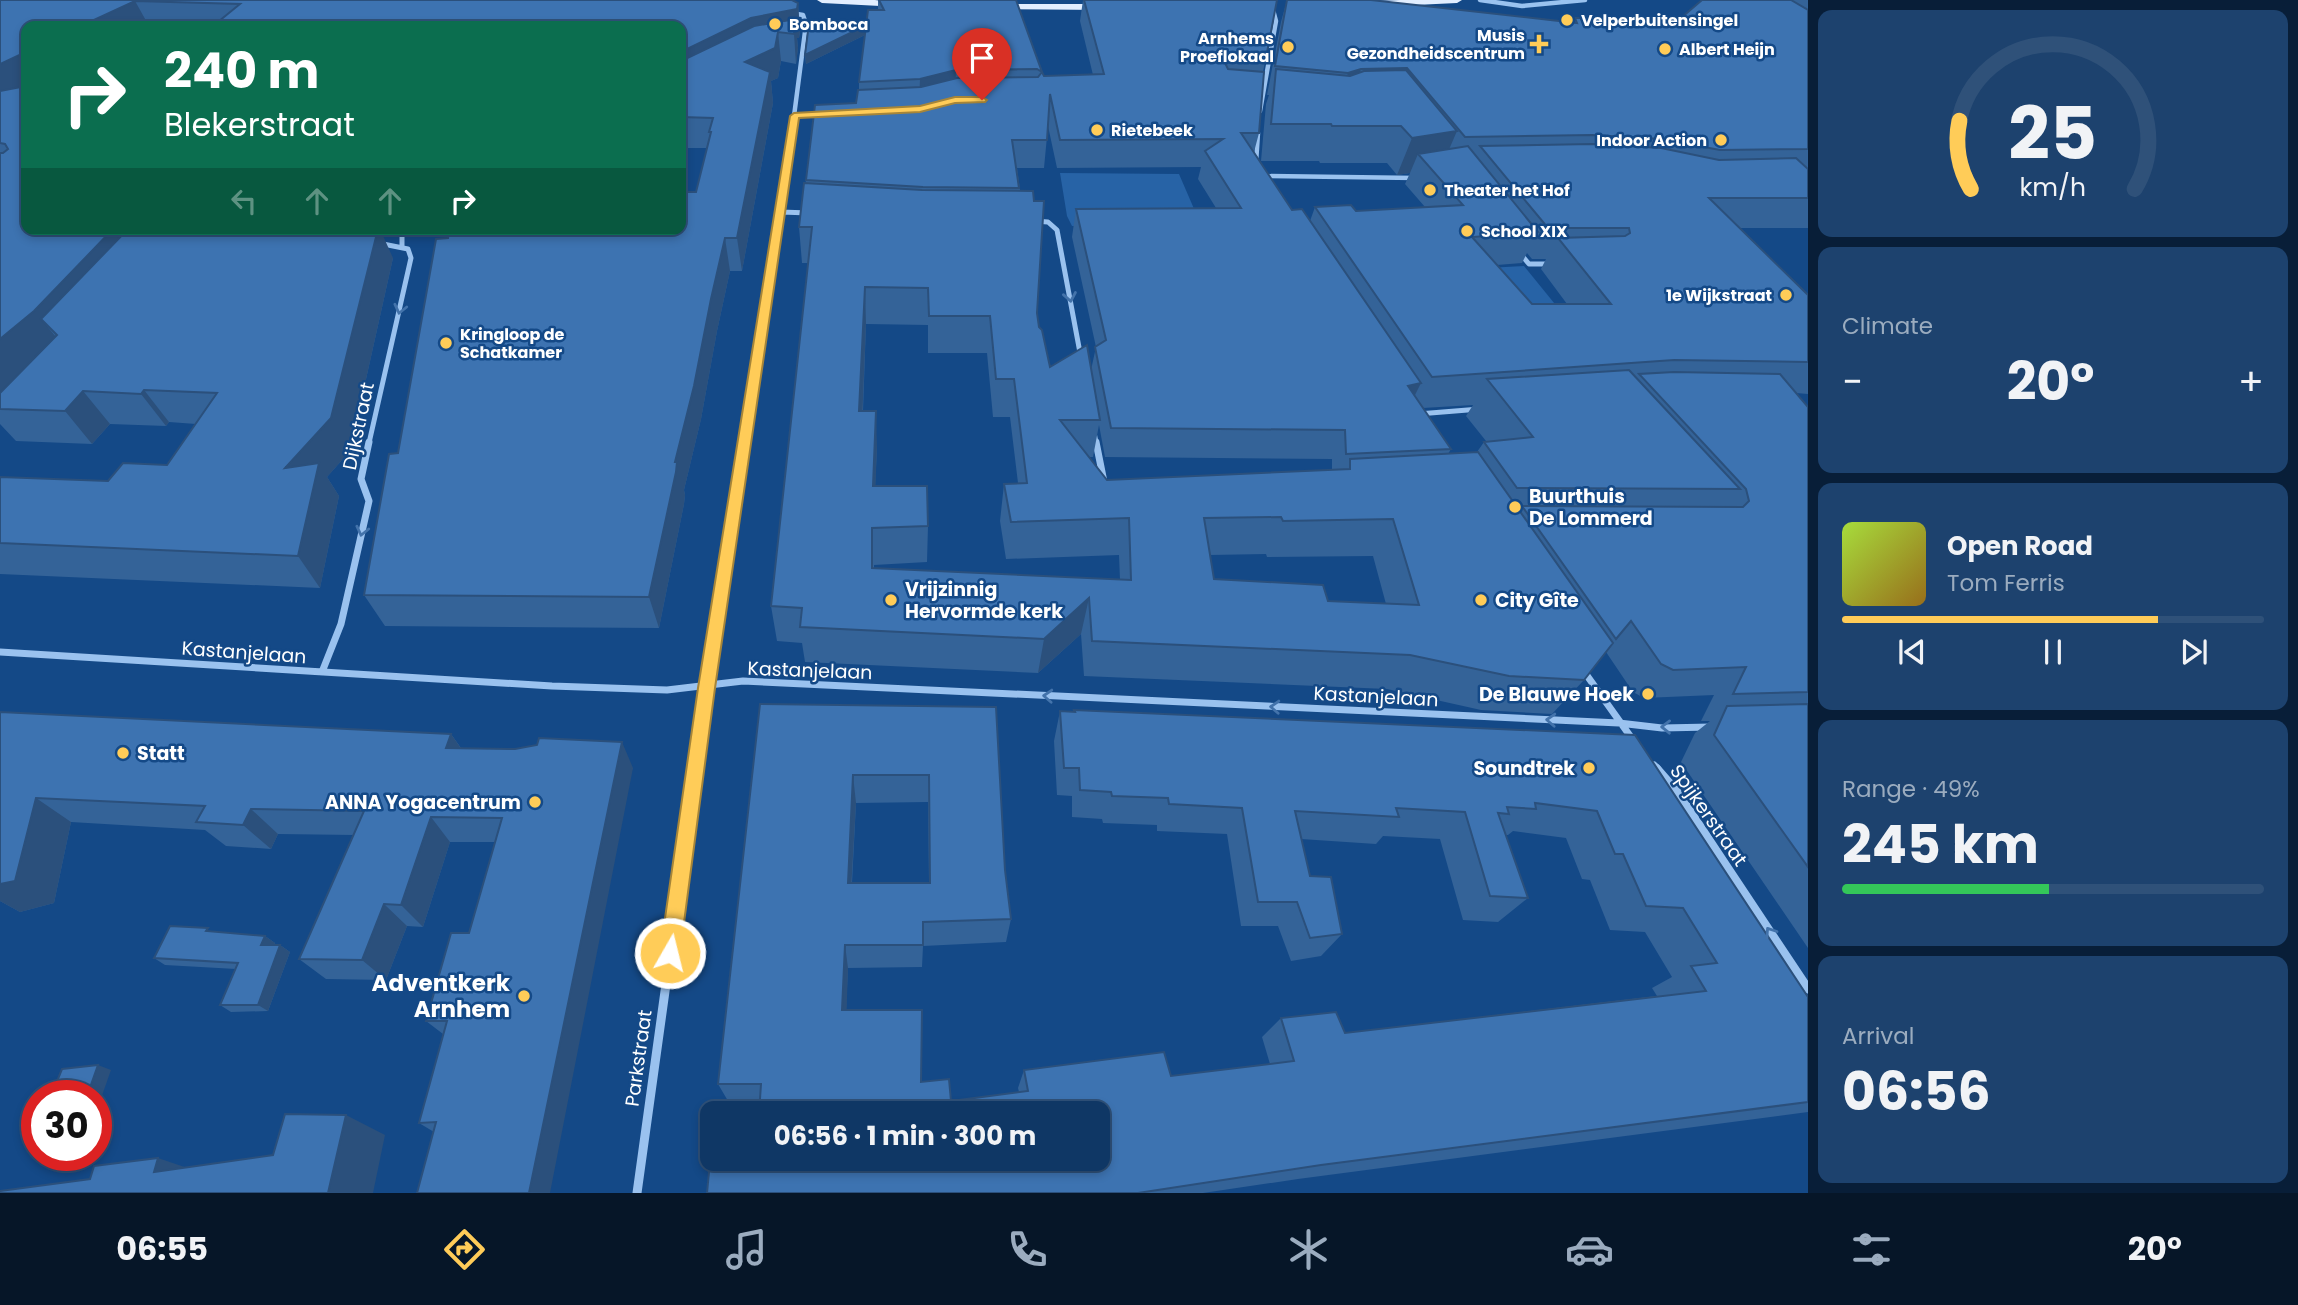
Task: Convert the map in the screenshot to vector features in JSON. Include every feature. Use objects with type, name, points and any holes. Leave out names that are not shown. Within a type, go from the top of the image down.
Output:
[{"type":"main road","points":[[822,0],[913,5]]},
{"type":"main road","points":[[1361,4],[1457,0]]},
{"type":"main road","points":[[1266,5],[1284,5]]},
{"type":"main road","points":[[979,7],[1121,6]]},
{"type":"street","points":[[1480,0],[1522,6],[1585,0]]},
{"type":"street","points":[[1263,183],[1256,161],[1259,123],[1276,21],[1266,5]]},
{"type":"street","name":"Parkstraat","points":[[637,1193],[706,688],[781,212],[804,41],[806,24],[803,15],[783,12]]},
{"type":"street","points":[[792,42],[804,41]]},
{"type":"street","points":[[1250,94],[1275,101]]},
{"type":"street","points":[[794,116],[835,115]]},
{"type":"street","points":[[1260,176],[1417,178]]},
{"type":"street","points":[[781,212],[816,213]]},
{"type":"street","points":[[1026,221],[1048,222],[1057,230],[1082,363]]},
{"type":"street","name":"Dijkstraat","points":[[322,672],[341,624],[369,501],[361,479],[411,258],[408,250],[402,247],[402,235]]},
{"type":"street","points":[[375,243],[402,247]]},
{"type":"street","points":[[1513,244],[1529,264],[1554,264]]},
{"type":"street","points":[[1420,424],[1414,414],[1483,408]]},
{"type":"street","points":[[1094,430],[1104,483],[1115,490]]},
{"type":"street","name":"Kastanjelaan","points":[[0,652],[578,687],[667,690],[706,688],[743,681],[1619,723],[1662,728],[1715,727]]},
{"type":"street","points":[[1581,666],[1637,745]]},
{"type":"street","name":"Spijkerstraat","points":[[1645,755],[1677,792],[1808,989]]},
{"type":"shaded area","points":[[1060,173],[1179,174],[1204,232],[1179,225],[1072,226],[1067,216]]},
{"type":"shaded area","points":[[1524,266],[1576,330],[1468,269]]},
{"type":"building","points":[[0,0],[792,0],[798,3],[797,9],[751,18],[686,50],[686,21],[219,21],[240,4],[135,1],[92,21],[21,21],[21,54],[0,64]]},
{"type":"building","points":[[879,0],[1016,0],[1042,72],[1037,69],[956,70],[920,79],[859,82],[868,10],[884,10]]},
{"type":"building","points":[[1084,0],[1277,0],[1265,63],[1230,60],[1225,63],[1228,69],[1264,72],[1259,133],[1241,133],[1292,210],[1302,209],[1421,383],[1408,386],[1451,449],[1346,454],[1345,430],[1111,428],[1095,347],[1106,340],[1076,209],[1241,208],[1205,151],[1223,139],[1060,140],[1050,94],[1047,140],[1012,140],[1019,188],[923,187],[806,180],[815,105],[856,103],[858,90],[921,87],[957,78],[1038,77],[1042,72],[1044,76],[1104,74]]},
{"type":"building","points":[[1287,0],[1371,0],[1577,23],[1575,18],[1681,18],[1702,0],[1791,0],[1808,10],[1808,149],[1720,150],[1662,139],[1592,135],[1465,137],[1407,68],[1361,69],[1348,73],[1275,66]]},
{"type":"building","points":[[796,19],[794,34],[778,32],[775,48],[745,62],[770,72],[737,238],[725,238],[675,462],[676,472],[649,597],[364,595],[389,454],[398,453],[436,239],[448,238],[448,235],[686,235],[686,192],[696,192],[713,118],[686,117],[686,59],[754,26]]},
{"type":"building","points":[[809,23],[867,25],[805,55]]},
{"type":"building","points":[[1276,69],[1350,76],[1364,71],[1406,70],[1457,131],[1412,138],[1401,126],[1271,124]]},
{"type":"building","points":[[21,87],[21,235],[107,235],[34,311],[0,339],[0,153],[8,149],[5,144],[0,143],[0,91]]},
{"type":"building","points":[[1592,144],[1661,148],[1719,160],[1796,158],[1808,169],[1808,198],[1709,198],[1808,295],[1808,362],[1674,360],[1432,377],[1315,207],[1351,205],[1356,211],[1463,205],[1418,154],[1468,146],[1538,232],[1472,237],[1532,304],[1611,304],[1558,238],[1625,236],[1630,233],[1629,228],[1548,228],[1480,146]]},
{"type":"building","points":[[804,183],[922,190],[1033,191],[1034,201],[1044,201],[1037,313],[1050,367],[1087,345],[1100,420],[1060,420],[1107,480],[1350,469],[1350,459],[1478,452],[1613,643],[1584,680],[1509,676],[1410,655],[1092,641],[1089,598],[1044,639],[800,627],[802,608],[771,606],[812,227],[799,227]],"holes":[[[865,287],[928,288],[929,316],[990,316],[996,379],[1014,379],[1027,483],[1004,484],[1011,522],[1129,518],[1131,580],[872,568],[872,528],[928,526],[927,486],[873,486],[876,411],[859,411]],[[1281,517],[1283,521],[1393,519],[1419,605],[1328,601],[1323,585],[1214,579],[1204,518]]]},
{"type":"building","points":[[122,235],[377,235],[331,418],[285,468],[319,463],[298,556],[0,543],[0,477],[108,481],[123,463],[167,465],[217,393],[144,390],[141,394],[83,391],[65,411],[0,409],[0,393],[57,335],[41,319]]},
{"type":"building","points":[[1629,370],[1740,489],[1517,488],[1484,442],[1533,437],[1487,379]]},
{"type":"building","points":[[1639,374],[1780,374],[1808,407],[1808,692],[1733,694],[1746,667],[1673,670],[1661,664],[1631,621],[1616,639],[1522,506],[1743,507],[1749,501],[1746,489]]},
{"type":"building","points":[[760,704],[996,707],[1005,870],[1011,919],[923,922],[923,945],[845,945],[842,1010],[922,1010],[921,1082],[949,1079],[951,1101],[760,1101],[761,1084],[718,1084]],"holes":[[[853,775],[929,775],[930,883],[848,883]]]},
{"type":"building","points":[[1808,704],[1808,867],[1714,735],[1727,706]]},
{"type":"building","points":[[1060,711],[1635,735],[1808,997],[1808,1102],[1321,1165],[1138,1193],[707,1193],[709,1171],[1110,1171],[1110,1101],[951,1101],[1028,1091],[1024,1070],[1164,1052],[1171,1076],[1294,1061],[1281,1018],[1336,1012],[1345,1033],[1706,991],[1691,966],[1717,963],[1683,908],[1646,906],[1623,854],[1615,854],[1597,811],[1535,803],[1536,809],[1507,807],[1509,814],[1498,813],[1528,898],[1490,896],[1465,812],[1396,808],[1399,817],[1295,811],[1310,876],[1331,877],[1342,934],[1310,938],[1297,902],[1258,902],[1242,808],[1169,804],[1168,798],[1112,796],[1111,792],[1080,790],[1079,768],[1064,768]]},
{"type":"building","points":[[0,712],[451,734],[446,748],[515,749],[537,745],[539,738],[622,742],[529,1193],[417,1193],[436,1122],[419,1123],[447,1021],[426,1021],[451,933],[469,933],[502,818],[431,817],[401,905],[384,904],[362,960],[299,959],[364,811],[251,809],[243,825],[196,822],[205,806],[36,798],[15,881],[0,884]]},
{"type":"building","points":[[170,926],[265,936],[261,945],[280,945],[258,1005],[220,1005],[238,963],[154,958]]},
{"type":"building","points":[[98,1065],[93,1080],[58,1080],[62,1069]]},
{"type":"building","points":[[285,1114],[346,1115],[328,1193],[0,1193],[90,1179],[92,1171],[112,1171],[112,1164],[158,1158],[154,1172],[273,1155]]},
{"type":"place","name":"Velperbuitensingel","points":[[1567,20]]},
{"type":"place","name":"Bomboca","points":[[775,24]]},
{"type":"place","name":"Musis Gezondheidscentrum","points":[[1539,44]]},
{"type":"place","name":"Arnhems Proeflokaal","points":[[1288,47]]},
{"type":"place","name":"Albert Heijn","points":[[1665,49]]},
{"type":"place","name":"Rietebeek","points":[[1097,130]]},
{"type":"place","name":"Indoor Action","points":[[1721,140]]},
{"type":"place","name":"Theater het Hof","points":[[1430,190]]},
{"type":"place","name":"School XIX","points":[[1467,231]]},
{"type":"place","name":"1e Wijkstraat","points":[[1786,295]]},
{"type":"place","name":"Kringloop de Schatkamer","points":[[446,343]]},
{"type":"place","name":"Buurthuis De Lommerd","points":[[1515,507]]},
{"type":"place","name":"Vrijzinnig Hervormde kerk","points":[[891,600]]},
{"type":"place","name":"City Gîte","points":[[1481,600]]},
{"type":"place","name":"De Blauwe Hoek","points":[[1648,694]]},
{"type":"place","name":"Statt","points":[[123,753]]},
{"type":"place","name":"Soundtrek","points":[[1589,768]]},
{"type":"place","name":"ANNA Yogacentrum","points":[[535,802]]},
{"type":"place","name":"Adventkerk Arnhem","points":[[524,996]]},
{"type":"route","points":[[670,953],[706,688],[713,657],[794,116],[920,109],[955,100],[982,100]]}]
